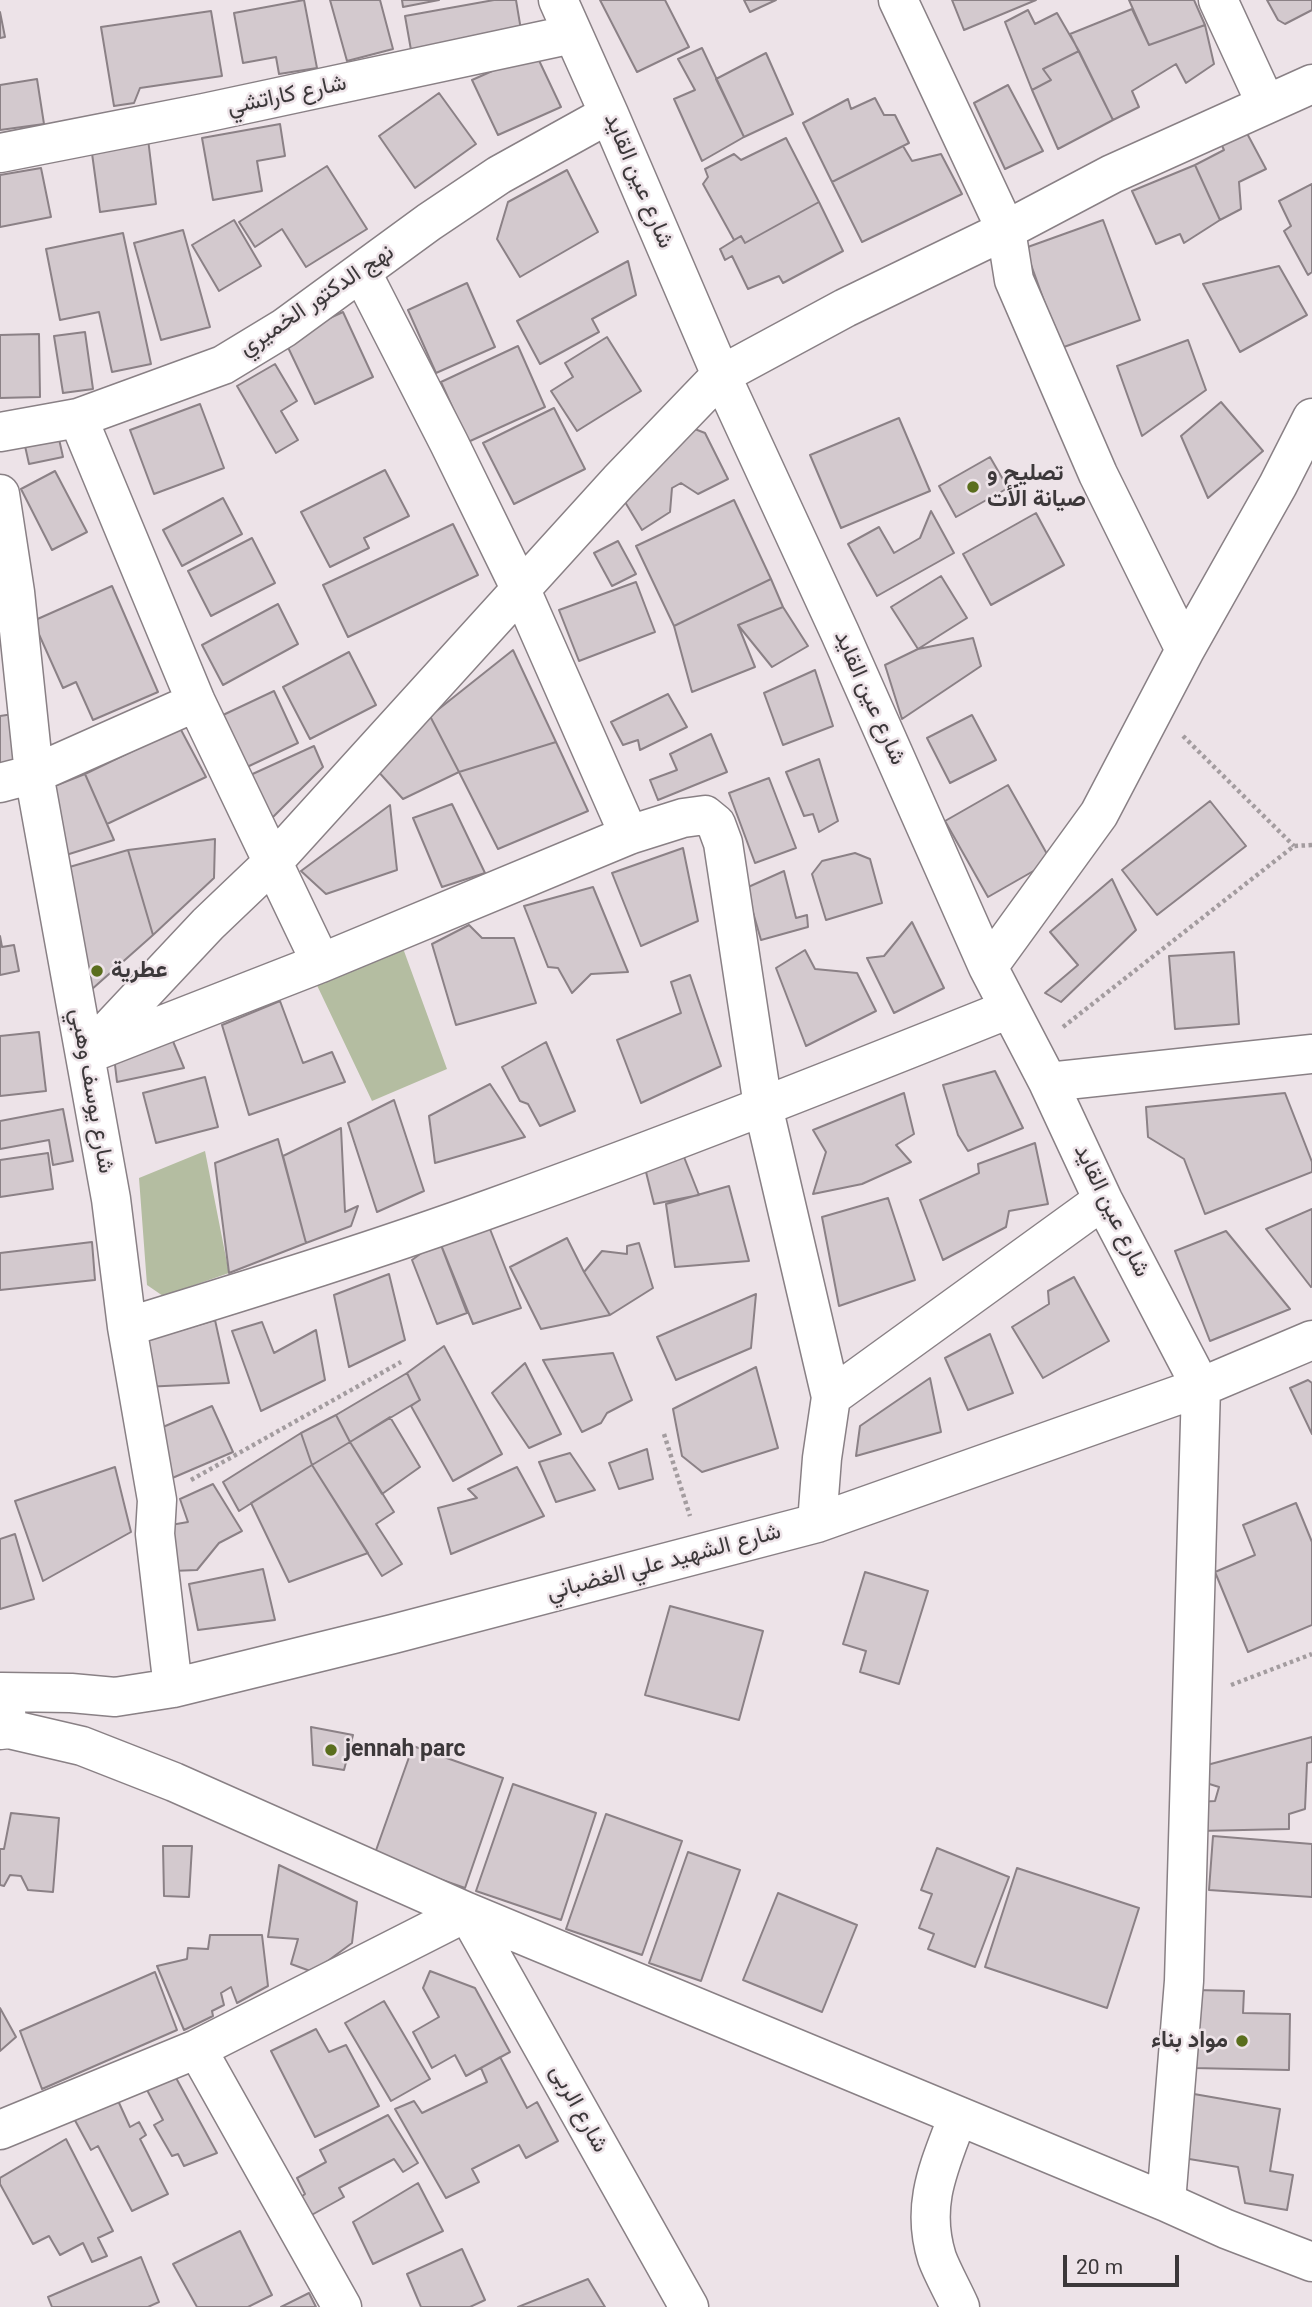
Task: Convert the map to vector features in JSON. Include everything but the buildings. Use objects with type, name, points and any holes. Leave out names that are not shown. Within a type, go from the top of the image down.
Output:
[{"type":"street","name":"شارع عين القايد","points":[[558,0],[721,375],[846,646],[988,967],[1040,1067],[1103,1200],[1201,1387]]},
{"type":"street","points":[[898,0],[1006,230],[1014,280],[1098,474],[1185,650]]},
{"type":"street","points":[[1218,0],[1266,104]]},
{"type":"street","name":"شارع كاراتشي","points":[[0,153],[205,113],[573,34]]},
{"type":"street","points":[[85,1055],[208,924],[273,862],[619,481],[721,375],[845,307],[1006,230],[1112,174],[1312,83]]},
{"type":"street","name":"نهج الدكتور الخميري","points":[[0,432],[78,418],[223,365],[284,328],[499,174],[609,114]]},
{"type":"street","points":[[362,273],[521,590],[629,835]]},
{"type":"street","points":[[78,418],[196,702],[321,963]]},
{"type":"street","points":[[988,967],[1100,814],[1185,650],[1278,485],[1312,418]]},
{"type":"street","name":"شارع يوسف وهبي","points":[[0,494],[15,592],[17,778],[85,1055],[111,1199],[127,1327],[157,1500],[155,1534],[173,1688]]},
{"type":"street","points":[[17,778],[196,702]]},
{"type":"street","points":[[85,1055],[321,963],[629,835],[683,818],[705,815],[716,824],[723,843],[763,1106],[831,1398],[822,1458],[817,1523]]},
{"type":"street","points":[[127,1327],[289,1277],[495,1207],[1009,1009]]},
{"type":"street","points":[[1040,1067],[1312,1054]]},
{"type":"street","points":[[831,1398],[1103,1200]]},
{"type":"street","name":"شارع الشهيد علي الغضباني","points":[[1,1692],[115,1697],[173,1688],[393,1634],[817,1523],[1201,1387],[1312,1340]]},
{"type":"street","points":[[1166,2202],[1184,1981],[1201,1387]]},
{"type":"street","points":[[1,1692],[5,1730],[82,1746],[109,1755],[467,1912],[1226,2229],[1312,2262]]},
{"type":"street","points":[[0,2130],[197,2049],[467,1912]]},
{"type":"street","name":"شارع الربى","points":[[467,1912],[689,2307]]},
{"type":"street","points":[[197,2049],[342,2307]]},
{"type":"street","points":[[958,2116],[933,2184],[930,2226],[937,2259],[960,2307]]},
{"type":"path","points":[[1155,708],[1294,846]]},
{"type":"path","points":[[1040,1067],[1294,846],[1312,845]]},
{"type":"path","points":[[157,1500],[401,1362]]},
{"type":"path","points":[[664,1434],[702,1553]]},
{"type":"path","points":[[1192,1701],[1312,1654]]},
{"type":"green space","points":[[400,940],[447,1069],[372,1101],[314,979]]},
{"type":"green space","points":[[205,1151],[229,1273],[163,1296],[147,1285],[139,1178]]},
{"type":"place","name":"تصليح و صيانة الأت","points":[[973,487]]},
{"type":"place","name":"عطرية","points":[[97,971]]},
{"type":"place","name":"jennah parc","points":[[331,1750]]},
{"type":"place","name":"مواد بناء","points":[[1242,2041]]}]
